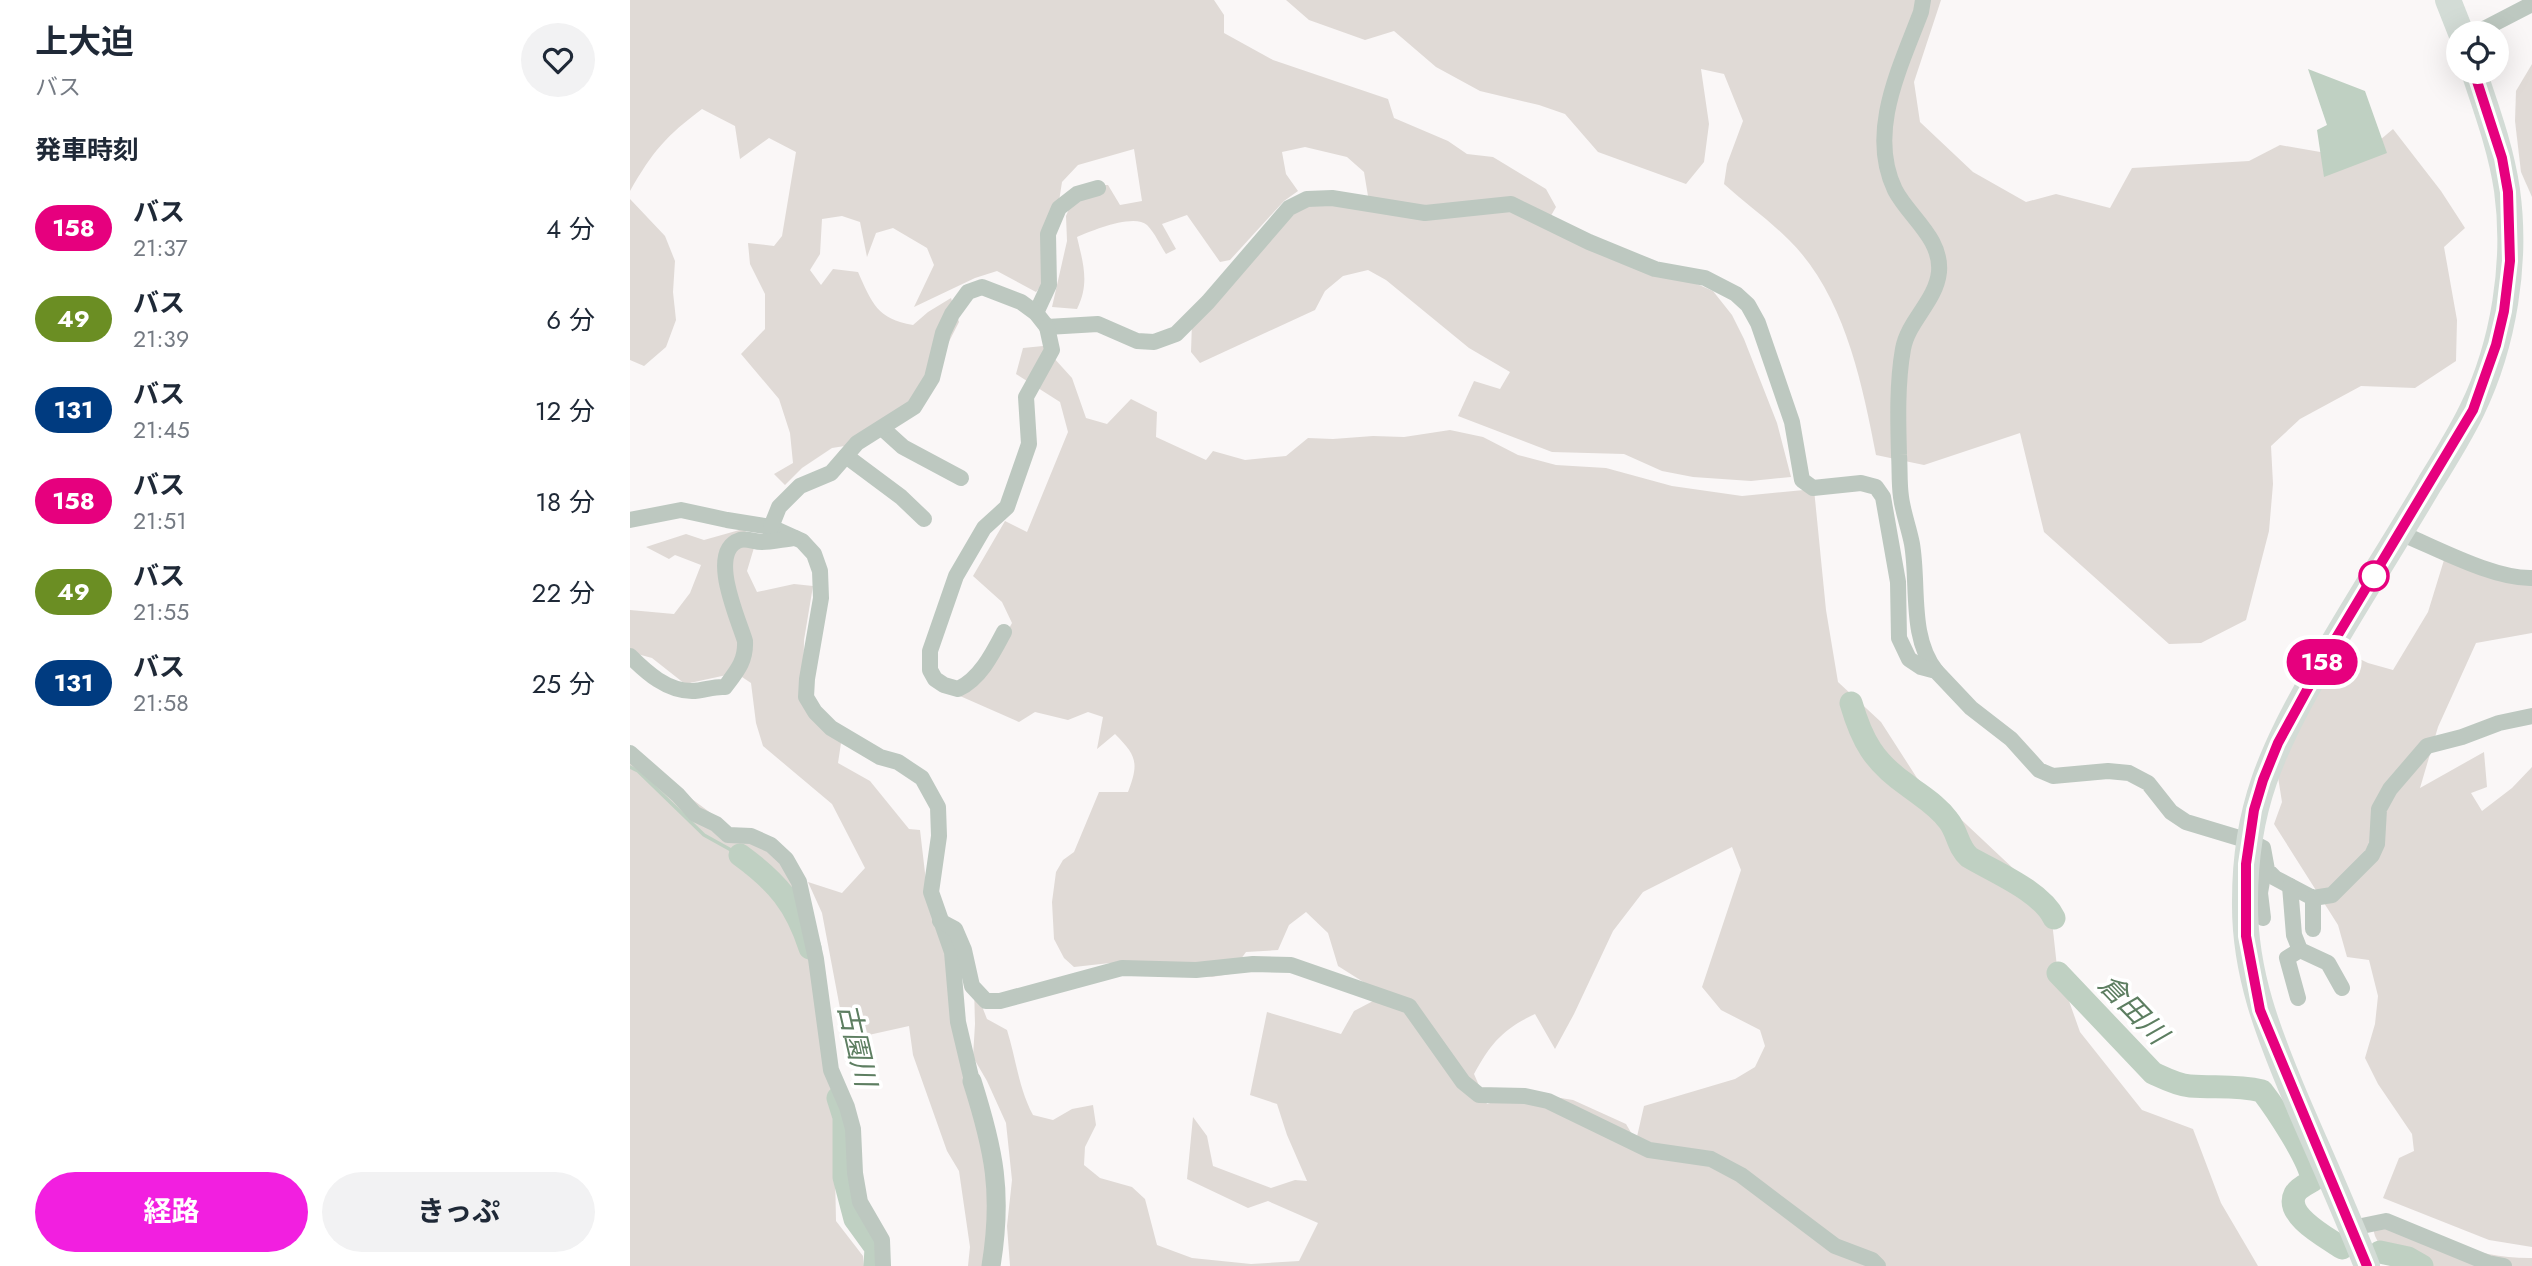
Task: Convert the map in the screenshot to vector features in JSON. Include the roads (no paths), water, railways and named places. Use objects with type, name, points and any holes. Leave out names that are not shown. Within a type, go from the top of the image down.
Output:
[{"type":"highway","points":[[2448,0],[2456,21]]},
{"type":"highway","points":[[2365,1265],[2260,1010],[2246,936],[2249,841],[2263,780],[2278,743],[2330,648],[2473,410],[2493,355],[2504,311],[2510,261],[2508,192],[2502,158],[2478,84]]},
{"type":"street","points":[[1923,0],[1921,12],[1889,96],[1883,153],[1895,189],[1908,211],[1934,244],[1939,272],[1928,303],[1919,314],[1904,345],[1899,397],[1901,496],[1912,544],[1919,641],[1927,660],[1936,671],[1971,708],[2011,739],[2039,770],[2053,776],[2108,771],[2129,773],[2148,783],[2171,812],[2186,822],[2249,841],[2263,848],[2265,864],[2260,893],[2263,918]]},
{"type":"street","points":[[2499,21],[2532,4]]},
{"type":"street","points":[[1036,313],[1049,285],[1048,234],[1059,208],[1077,194],[1098,188]]},
{"type":"street","points":[[1047,327],[1098,324],[1137,341],[1154,342],[1176,334],[1208,302],[1289,208],[1307,199],[1332,198],[1425,213],[1511,204],[1589,242],[1655,269],[1705,278],[1736,293],[1748,305],[1758,323],[1792,422],[1802,480],[1812,488],[1861,483],[1876,487],[1883,497],[1898,582],[1899,638],[1909,659],[1921,667],[1936,671]]},
{"type":"street","points":[[771,527],[779,507],[800,486],[831,473],[857,443],[914,407],[932,379],[943,333],[952,314],[968,292],[982,287],[1021,302],[1036,313],[1047,327],[1052,351],[1026,397],[1029,444],[1007,507],[984,528],[956,576],[930,652],[930,670],[935,679],[958,689],[966,685],[990,657],[1004,632]]},
{"type":"street","points":[[882,428],[904,447],[961,478]]},
{"type":"street","points":[[846,456],[901,497],[924,519]]},
{"type":"street","points":[[630,520],[681,510],[771,527],[802,541],[814,554],[820,571],[821,598],[806,697],[815,712],[831,728],[880,757],[898,762],[922,778],[938,807],[939,836],[931,892],[952,952],[958,1022],[972,1081],[990,1137],[996,1180],[997,1228],[991,1266]]},
{"type":"street","points":[[2400,533],[2495,573],[2520,579],[2532,578]]},
{"type":"street","points":[[630,656],[652,678],[674,687],[691,691],[725,687],[741,666],[746,653],[745,641],[723,567],[725,555],[736,542],[745,539],[763,542],[795,538]]},
{"type":"street","points":[[2265,864],[2274,878],[2313,898],[2332,895],[2372,855],[2377,844],[2379,809],[2389,789],[2427,746],[2499,723],[2532,716]]},
{"type":"street","points":[[630,753],[678,795],[695,814],[716,824],[728,835],[751,836],[771,845],[786,859],[799,882],[816,958],[831,1070],[848,1107],[853,1129],[855,1173],[860,1202],[882,1240],[883,1266]]},
{"type":"street","points":[[2290,886],[2294,936],[2300,950],[2328,963],[2342,988]]},
{"type":"street","points":[[2313,898],[2313,929]]},
{"type":"street","points":[[940,921],[955,929],[964,950],[972,986],[986,1001],[1000,1001],[1122,968],[1196,970],[1253,964],[1291,965],[1409,1006],[1463,1082],[1479,1095],[1525,1096],[1548,1101],[1649,1150],[1711,1159],[1741,1175],[1835,1246],[1878,1266]]},
{"type":"street","points":[[2298,998],[2287,958],[2300,950]]},
{"type":"street","points":[[2352,1228],[2386,1221],[2488,1263],[2504,1266]]},
{"type":"waterway","name":"倉田川","points":[[1851,703],[1871,750],[1886,768],[1944,815],[1969,857],[2028,891],[2048,908],[2054,918]]},
{"type":"waterway","points":[[630,767],[638,771],[704,835],[740,855]]},
{"type":"waterway","name":"古園川","points":[[740,855],[784,895],[810,948]]},
{"type":"waterway","name":"倉田川","points":[[2058,973],[2153,1073],[2185,1085],[2262,1091],[2291,1135],[2310,1172],[2312,1181],[2295,1194],[2293,1202],[2296,1210],[2309,1226],[2342,1248]]},
{"type":"waterway","name":"古園川","points":[[838,1098],[844,1117],[844,1177],[855,1219],[876,1248],[875,1266]]},
{"type":"waterway","name":"倉田川","points":[[2380,1252],[2408,1258],[2422,1266]]}]
